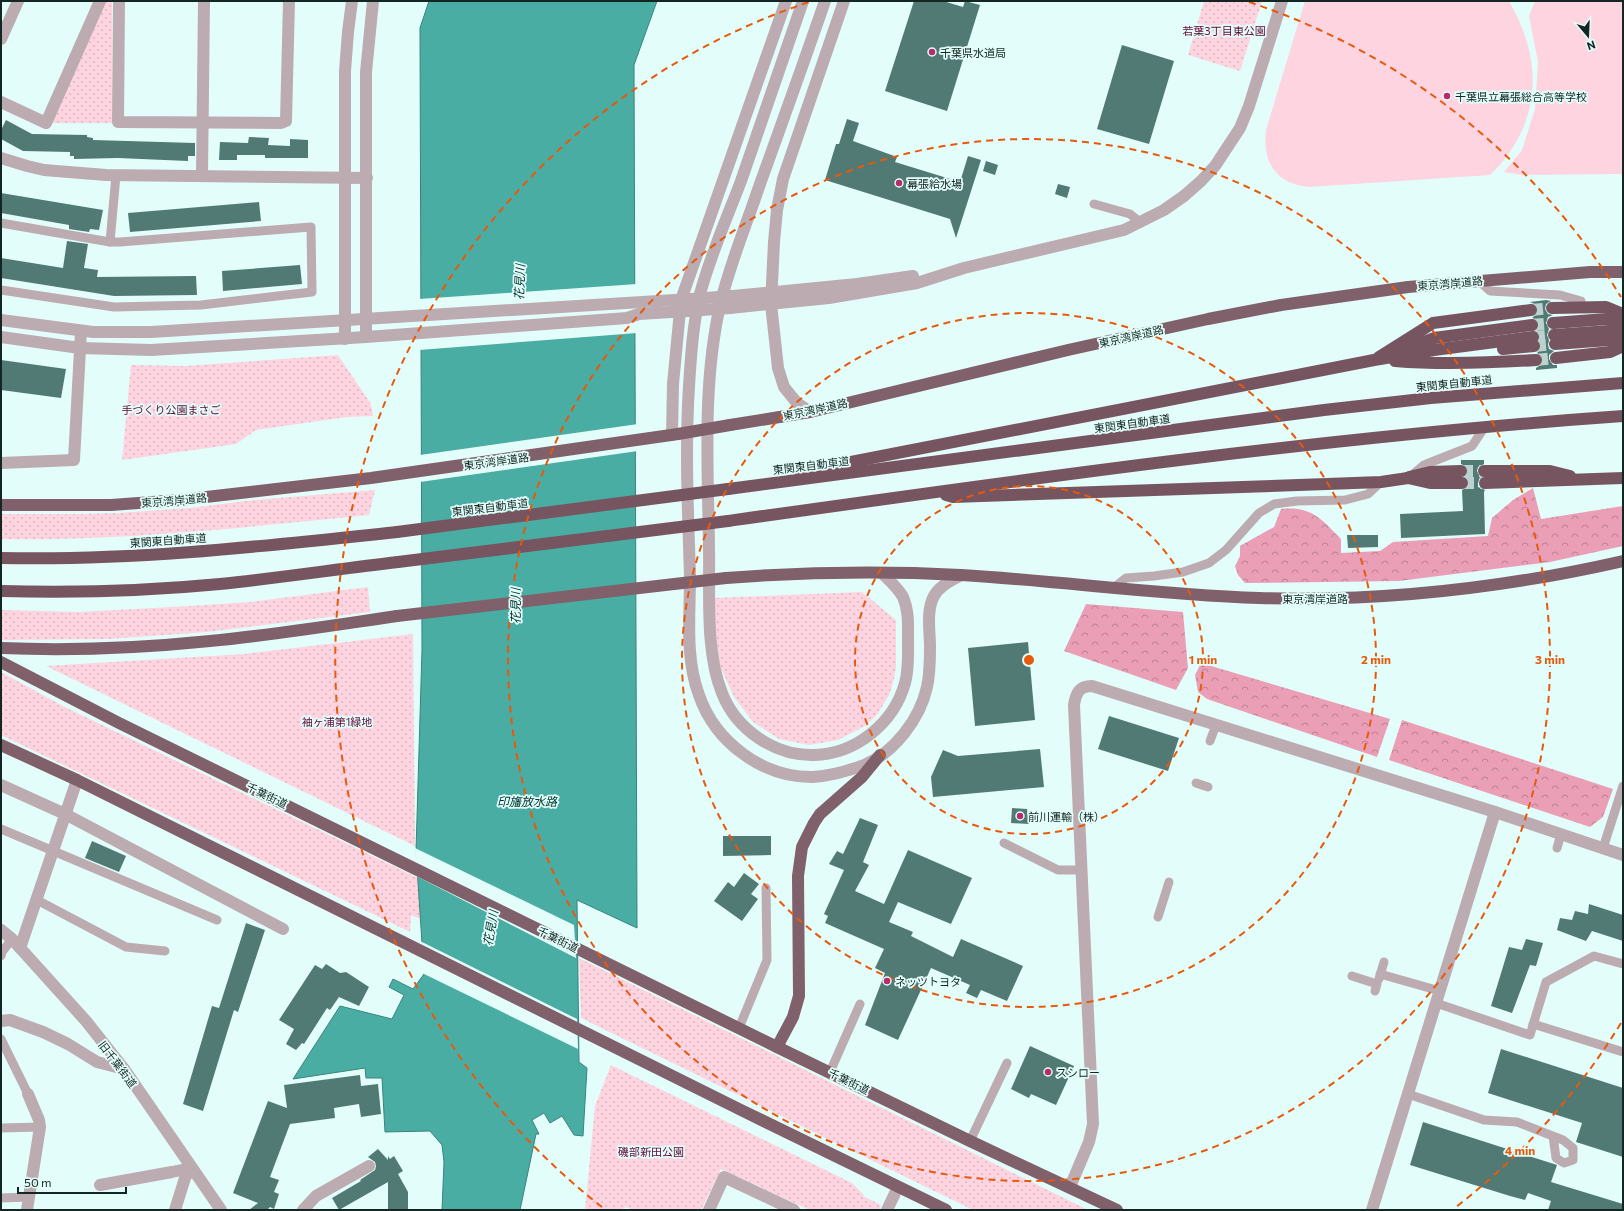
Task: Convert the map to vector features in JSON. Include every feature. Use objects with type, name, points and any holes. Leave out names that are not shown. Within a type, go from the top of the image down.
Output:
[{"type":"highway","name":"東京湾岸道路","points":[[1,505],[111,504],[180,500],[372,478],[671,435],[810,412],[1208,318],[1281,305],[1408,287],[1590,272],[1623,272]]},
{"type":"highway","points":[[1552,308],[1606,307],[1623,314]]},
{"type":"highway","points":[[1374,360],[1433,323],[1531,310]]},
{"type":"highway","points":[[1553,323],[1606,319],[1623,322]]},
{"type":"highway","points":[[1374,360],[1434,338],[1532,325]]},
{"type":"highway","points":[[1623,330],[1555,340],[1609,340],[1623,336]]},
{"type":"highway","points":[[778,482],[810,470],[1374,360],[1434,350],[1480,352],[1534,342]]},
{"type":"highway","points":[[1556,358],[1610,352],[1623,346]]},
{"type":"highway","points":[[1374,360],[1433,364],[1536,360]]},
{"type":"highway","name":"東関東自動車道","points":[[1,558],[53,559],[189,553],[397,532],[1096,442],[1324,410],[1431,398],[1623,382]]},
{"type":"highway","points":[[1,591],[64,592],[220,584],[728,521],[929,492],[1100,470],[1318,444],[1539,422],[1623,416]]},
{"type":"highway","points":[[929,492],[953,497],[1381,482],[1408,478],[1430,483],[1462,477]]},
{"type":"highway","points":[[1484,477],[1582,479],[1623,478]]},
{"type":"highway","name":"東京湾岸道路","points":[[1,648],[126,648],[211,641],[397,616],[726,578],[794,573],[961,575],[1113,588],[1259,598],[1348,598],[1428,593],[1488,587],[1569,573],[1623,561]]},
{"type":"highway","name":"千葉街道","points":[[1,662],[119,723],[777,1047],[970,1141],[1070,1186],[1117,1210]]},
{"type":"highway","points":[[1,745],[77,780],[946,1210]]},
{"type":"highway","points":[[777,1047],[793,1016],[799,996],[798,876],[802,847],[820,814],[862,777],[880,756]]},
{"type":"street","points":[[1,39],[18,1]]},
{"type":"street","points":[[1,102],[46,123],[100,1]]},
{"type":"street","points":[[119,1],[118,122],[202,124],[281,123],[286,120],[289,1]]},
{"type":"street","points":[[202,176],[204,1]]},
{"type":"street","points":[[345,339],[345,71],[352,1]]},
{"type":"street","points":[[366,337],[366,72],[373,1]]},
{"type":"street","points":[[671,435],[673,384],[685,305],[786,1]]},
{"type":"street","points":[[803,1],[713,256],[701,292],[696,317],[688,397],[687,471],[692,669],[700,700],[715,725],[728,742],[750,759],[763,766],[791,775],[813,777],[845,771],[866,764],[880,756],[905,731],[924,696],[929,674],[930,614],[933,598],[944,585],[961,575]]},
{"type":"street","points":[[825,1],[728,276],[712,350],[708,409],[710,613],[712,659],[727,704],[736,718],[756,737],[770,745],[789,752],[802,754],[822,754],[842,750],[859,742],[887,718],[896,705],[905,682],[908,657],[908,619],[904,599],[899,591],[882,573]]},
{"type":"street","points":[[810,412],[797,403],[784,387],[778,368],[771,299],[777,218],[783,179],[844,1]]},
{"type":"street","points":[[1,320],[81,331],[151,332],[414,316],[638,308],[771,299],[964,268],[1124,230],[1141,223],[1164,210],[1184,196],[1215,166],[1240,128],[1249,106],[1282,1]]},
{"type":"street","points":[[1,158],[44,170],[79,174],[367,178]]},
{"type":"street","points":[[1,337],[80,348],[151,350],[345,339],[626,318],[638,308]]},
{"type":"street","points":[[1,464],[74,460],[81,331]]},
{"type":"street","points":[[1070,1186],[1089,1142],[1093,1124],[1074,705],[1079,690],[1085,686],[1092,686],[1495,812],[1623,855]]},
{"type":"street","points":[[16,944],[36,900],[77,780]]},
{"type":"street","points":[[1,785],[65,814],[283,929]]},
{"type":"street","points":[[1372,1210],[1495,812]]},
{"type":"street","name":"旧千葉街道","points":[[1,930],[16,944],[86,1021],[124,1069],[221,1210]]},
{"type":"street","points":[[1,1021],[10,1020],[43,1032],[68,1044],[97,1062],[124,1069]]},
{"type":"street","points":[[27,1210],[40,1127],[39,1120],[28,1094]]},
{"type":"street","points":[[303,1210],[316,1196],[369,1166]]},
{"type":"street","points":[[100,1185],[191,1168]]},
{"type":"street","points":[[175,1210],[185,1178],[191,1168]]},
{"type":"street","points":[[709,1210],[724,1177],[794,1210]]},
{"type":"street","points":[[887,1210],[898,1186]]},
{"type":"lane","points":[[110,242],[116,175]]},
{"type":"lane","points":[[1094,204],[1130,214],[1141,223]]},
{"type":"lane","points":[[1,224],[110,242],[312,227],[312,292],[201,305],[114,307],[1,290]]},
{"type":"lane","points":[[1479,281],[1490,291],[1560,295],[1581,301],[1581,307]]},
{"type":"lane","points":[[1408,478],[1424,465],[1472,446],[1484,428]]},
{"type":"lane","points":[[1113,588],[1126,578],[1183,572],[1209,563],[1226,550],[1259,512],[1274,504],[1297,501],[1345,500],[1368,494],[1381,482]]},
{"type":"lane","points":[[1210,741],[1216,725]]},
{"type":"lane","points":[[1196,783],[1208,787]]},
{"type":"lane","points":[[1603,848],[1623,786]]},
{"type":"lane","points":[[1,829],[52,852],[217,920]]},
{"type":"lane","points":[[1557,848],[1561,834]]},
{"type":"lane","points":[[1004,843],[1058,870],[1082,870]]},
{"type":"lane","points":[[1160,919],[1169,882]]},
{"type":"lane","points":[[739,1028],[767,960],[766,888]]},
{"type":"lane","points":[[36,900],[126,947],[165,950]]},
{"type":"lane","points":[[1,956],[2,952],[16,944]]},
{"type":"lane","points":[[1436,1002],[1530,1035],[1546,982],[1594,956],[1623,964]]},
{"type":"lane","points":[[1352,976],[1376,987],[1384,962]]},
{"type":"lane","points":[[1380,974],[1440,991]]},
{"type":"lane","points":[[830,1072],[860,1004]]},
{"type":"lane","points":[[1533,1024],[1623,1052]]},
{"type":"lane","points":[[1,1039],[28,1094]]},
{"type":"lane","points":[[970,1141],[1007,1063]]},
{"type":"lane","points":[[1408,1094],[1484,1120],[1517,1122],[1553,1136]]},
{"type":"lane","points":[[1,1128],[40,1127]]},
{"type":"lane","points":[[1,1198],[28,1198]]},
{"type":"green space","points":[[105,1],[112,1],[112,123],[51,123]]},
{"type":"green space","name":"若葉3丁目東公園","points":[[1204,1],[1262,1],[1240,71],[1188,55]]},
{"type":"green space","points":[[1305,1],[1509,1],[1528,46],[1532,69],[1532,92],[1528,114],[1520,135],[1507,156],[1490,175],[1309,187],[1298,185],[1280,176],[1269,161],[1266,152],[1266,130]]},
{"type":"green space","points":[[1535,1],[1623,1],[1623,174],[1522,175],[1504,172],[1522,150],[1535,109],[1538,62],[1529,16]]},
{"type":"green space","name":"手づくり公園まさご","points":[[338,355],[371,404],[373,416],[347,417],[256,430],[236,444],[122,460],[131,365],[185,366]]},
{"type":"green space","points":[[1533,488],[1541,519],[1623,506],[1623,546],[1550,562],[1399,581],[1245,583],[1238,575],[1235,566],[1240,556],[1240,546],[1274,527],[1281,509],[1301,510],[1315,515],[1328,525],[1341,539],[1341,553],[1380,551],[1393,542],[1488,536],[1492,518],[1513,500]]},
{"type":"green space","points":[[375,490],[369,515],[185,532],[93,538],[1,539],[1,514],[118,513],[189,508],[254,500]]},
{"type":"green space","points":[[368,587],[370,612],[207,632],[109,639],[1,640],[1,610],[79,612],[190,606],[250,602]]},
{"type":"green space","points":[[862,592],[896,620],[896,668],[893,683],[889,695],[877,715],[865,726],[838,740],[809,745],[779,739],[753,722],[734,697],[720,666],[713,615],[714,598]]},
{"type":"green space","points":[[1086,604],[1183,612],[1188,668],[1176,690],[1064,651]]},
{"type":"green space","name":"袖ヶ浦第1緑地","points":[[413,634],[415,846],[46,666],[244,654]]},
{"type":"green space","points":[[1201,663],[1390,719],[1377,757],[1207,699],[1198,692],[1195,675]]},
{"type":"green space","points":[[1,672],[63,706],[420,879],[420,919],[411,915],[410,932],[1,735]]},
{"type":"green space","points":[[1402,720],[1613,789],[1603,817],[1590,827],[1389,760]]},
{"type":"green space","points":[[579,958],[1088,1210],[973,1210],[581,1018]]},
{"type":"green space","name":"磯部新田公園","points":[[611,1065],[852,1183],[864,1195],[863,1196],[881,1205],[879,1210],[810,1210],[721,1169],[701,1210],[633,1210],[626,1207],[620,1210],[585,1210],[595,1106]]},
{"type":"water","name":"印旛放水路","points":[[429,1],[657,1],[634,65],[637,928],[577,900],[579,1062],[587,1068],[583,1136],[574,1135],[562,1116],[550,1123],[544,1113],[532,1120],[539,1134],[536,1134],[520,1210],[442,1210],[444,1162],[442,1145],[430,1131],[385,1132],[382,1078],[366,1078],[365,1068],[293,1079],[340,1006],[392,1019],[404,995],[389,987],[393,979],[413,989],[424,974],[416,851],[422,650],[420,28]]},
{"type":"pier","points":[[637,284],[637,333],[419,350],[419,299]]},
{"type":"pier","points":[[638,424],[638,451],[420,482],[420,455]]},
{"type":"pier","points":[[415,848],[574,925],[576,958],[416,876]]},
{"type":"pier","points":[[420,941],[577,1019],[578,1049],[422,973]]},
{"type":"building","name":"千葉県水道局","points":[[914,1],[943,1],[963,7],[965,1],[980,5],[947,111],[885,91]]},
{"type":"building","points":[[1122,45],[1174,61],[1149,144],[1097,129]]},
{"type":"building","name":"幕張給水場","points":[[847,119],[859,123],[853,141],[897,157],[895,162],[960,182],[968,156],[981,160],[956,238],[950,219],[825,180],[836,144],[839,144]]},
{"type":"building","points":[[6,120],[32,134],[87,135],[87,137],[93,138],[93,140],[195,143],[195,156],[188,156],[188,161],[118,158],[74,159],[74,156],[70,156],[70,152],[23,151],[1,139],[1,130]]},
{"type":"building","points":[[249,137],[269,138],[268,145],[290,146],[290,139],[308,140],[308,158],[265,158],[265,155],[237,155],[237,160],[219,160],[220,142],[248,143]]},
{"type":"building","points":[[986,161],[998,165],[995,175],[983,171]]},
{"type":"building","points":[[1058,184],[1070,187],[1067,198],[1055,194]]},
{"type":"building","points":[[1,193],[103,210],[99,230],[90,229],[89,232],[69,229],[69,225],[1,213]]},
{"type":"building","points":[[259,202],[261,221],[130,232],[128,213]]},
{"type":"building","points":[[67,241],[88,244],[84,268],[98,270],[97,277],[196,276],[197,295],[114,296],[1,278],[1,258],[63,268]]},
{"type":"building","points":[[300,265],[302,284],[223,291],[222,271]]},
{"type":"building","points":[[1546,300],[1551,301],[1546,304],[1545,309],[1548,314],[1553,315],[1548,317],[1546,323],[1549,329],[1547,335],[1549,340],[1549,349],[1554,351],[1549,355],[1549,359],[1553,365],[1557,365],[1557,368],[1536,370],[1536,368],[1542,364],[1543,359],[1542,356],[1537,353],[1541,349],[1539,341],[1540,336],[1537,331],[1539,324],[1538,320],[1532,318],[1538,313],[1538,309],[1537,305],[1530,302]]},
{"type":"building","points":[[1,360],[66,369],[61,398],[1,390]]},
{"type":"building","points":[[1461,460],[1484,460],[1484,464],[1478,467],[1477,471],[1480,477],[1478,487],[1485,490],[1485,534],[1401,538],[1400,514],[1463,511],[1462,490],[1468,487],[1469,483],[1466,477],[1468,467],[1461,464]]},
{"type":"building","points":[[1347,535],[1378,535],[1378,547],[1348,548]]},
{"type":"building","points":[[1028,642],[1035,720],[975,726],[968,648]]},
{"type":"building","points":[[1109,716],[1179,738],[1168,771],[1098,749]]},
{"type":"building","points":[[1040,749],[1044,787],[933,797],[931,777],[943,750],[958,756]]},
{"type":"building","name":"前川運輸（株）","points":[[1012,808],[1027,809],[1029,824],[1011,823]]},
{"type":"building","points":[[860,818],[878,825],[863,862],[869,865],[855,891],[884,904],[908,850],[972,878],[951,924],[898,902],[889,922],[913,932],[911,936],[953,957],[961,939],[1023,966],[1007,1001],[981,990],[977,998],[966,993],[970,985],[931,968],[898,1040],[865,1025],[885,973],[875,968],[884,949],[825,923],[828,916],[824,914],[844,870],[829,864],[837,851],[843,854]]},
{"type":"building","points":[[723,836],[771,836],[771,855],[723,856]]},
{"type":"building","points":[[92,841],[126,856],[119,872],[85,858]]},
{"type":"building","points":[[744,873],[759,884],[751,894],[758,899],[742,921],[714,901],[728,882],[734,887]]},
{"type":"building","points":[[1589,904],[1623,915],[1623,941],[1592,931],[1586,941],[1557,930],[1560,918],[1572,920],[1575,911],[1588,914]]},
{"type":"building","points":[[246,923],[265,930],[238,1012],[234,1010],[203,1111],[183,1104],[212,1006],[219,1008]]},
{"type":"building","points":[[1526,939],[1543,943],[1536,966],[1530,965],[1512,1013],[1491,1006],[1509,947],[1522,950]]},
{"type":"building","points":[[326,964],[340,973],[346,972],[369,987],[359,1006],[339,997],[330,1010],[327,1008],[304,1044],[302,1043],[296,1050],[286,1044],[294,1029],[279,1020],[315,965],[322,969]]},
{"type":"building","points":[[1030,1046],[1074,1066],[1056,1105],[1031,1094],[1029,1098],[1011,1089]]},
{"type":"building","points":[[1501,1049],[1623,1088],[1623,1157],[1576,1142],[1582,1123],[1488,1093]]},
{"type":"building","points":[[360,1075],[361,1086],[378,1084],[381,1114],[361,1117],[359,1104],[334,1108],[335,1118],[290,1124],[270,1177],[279,1180],[274,1192],[279,1194],[274,1209],[270,1207],[267,1210],[249,1210],[258,1203],[233,1193],[268,1101],[287,1108],[284,1085]]},
{"type":"building","points":[[1423,1122],[1557,1165],[1551,1182],[1623,1204],[1623,1210],[1548,1210],[1551,1201],[1528,1193],[1525,1200],[1410,1165]]},
{"type":"building","points":[[378,1149],[388,1160],[388,1156],[390,1159],[394,1156],[403,1171],[398,1174],[408,1192],[408,1210],[388,1210],[388,1182],[339,1210],[332,1198],[361,1181],[360,1180],[375,1170],[375,1162],[368,1157]]},
{"type":"tunnel","points":[[1531,310],[1552,308]]},
{"type":"tunnel","points":[[1532,325],[1553,323]]},
{"type":"tunnel","points":[[1533,337],[1554,335]]},
{"type":"tunnel","points":[[1534,346],[1555,344]]},
{"type":"tunnel","points":[[1536,360],[1556,358]]},
{"type":"tunnel","points":[[1461,471],[1484,471]]},
{"type":"tunnel","points":[[1462,483],[1485,483]]},
{"type":"place","name":"千葉県水道局","points":[[932,52]]},
{"type":"place","name":"千葉県立幕張総合高等学校","points":[[1447,96]]},
{"type":"place","name":"幕張給水場","points":[[899,183]]},
{"type":"place","name":"前川運輸（株）","points":[[1020,816]]},
{"type":"place","name":"ネッツトヨタ","points":[[887,981]]},
{"type":"place","name":"スシロー","points":[[1048,1072]]},
{"type":"water label","name":"花見川","points":[[519,282]]},
{"type":"water label","name":"花見川","points":[[515,606]]},
{"type":"water label","name":"花見川","points":[[490,928]]}]
